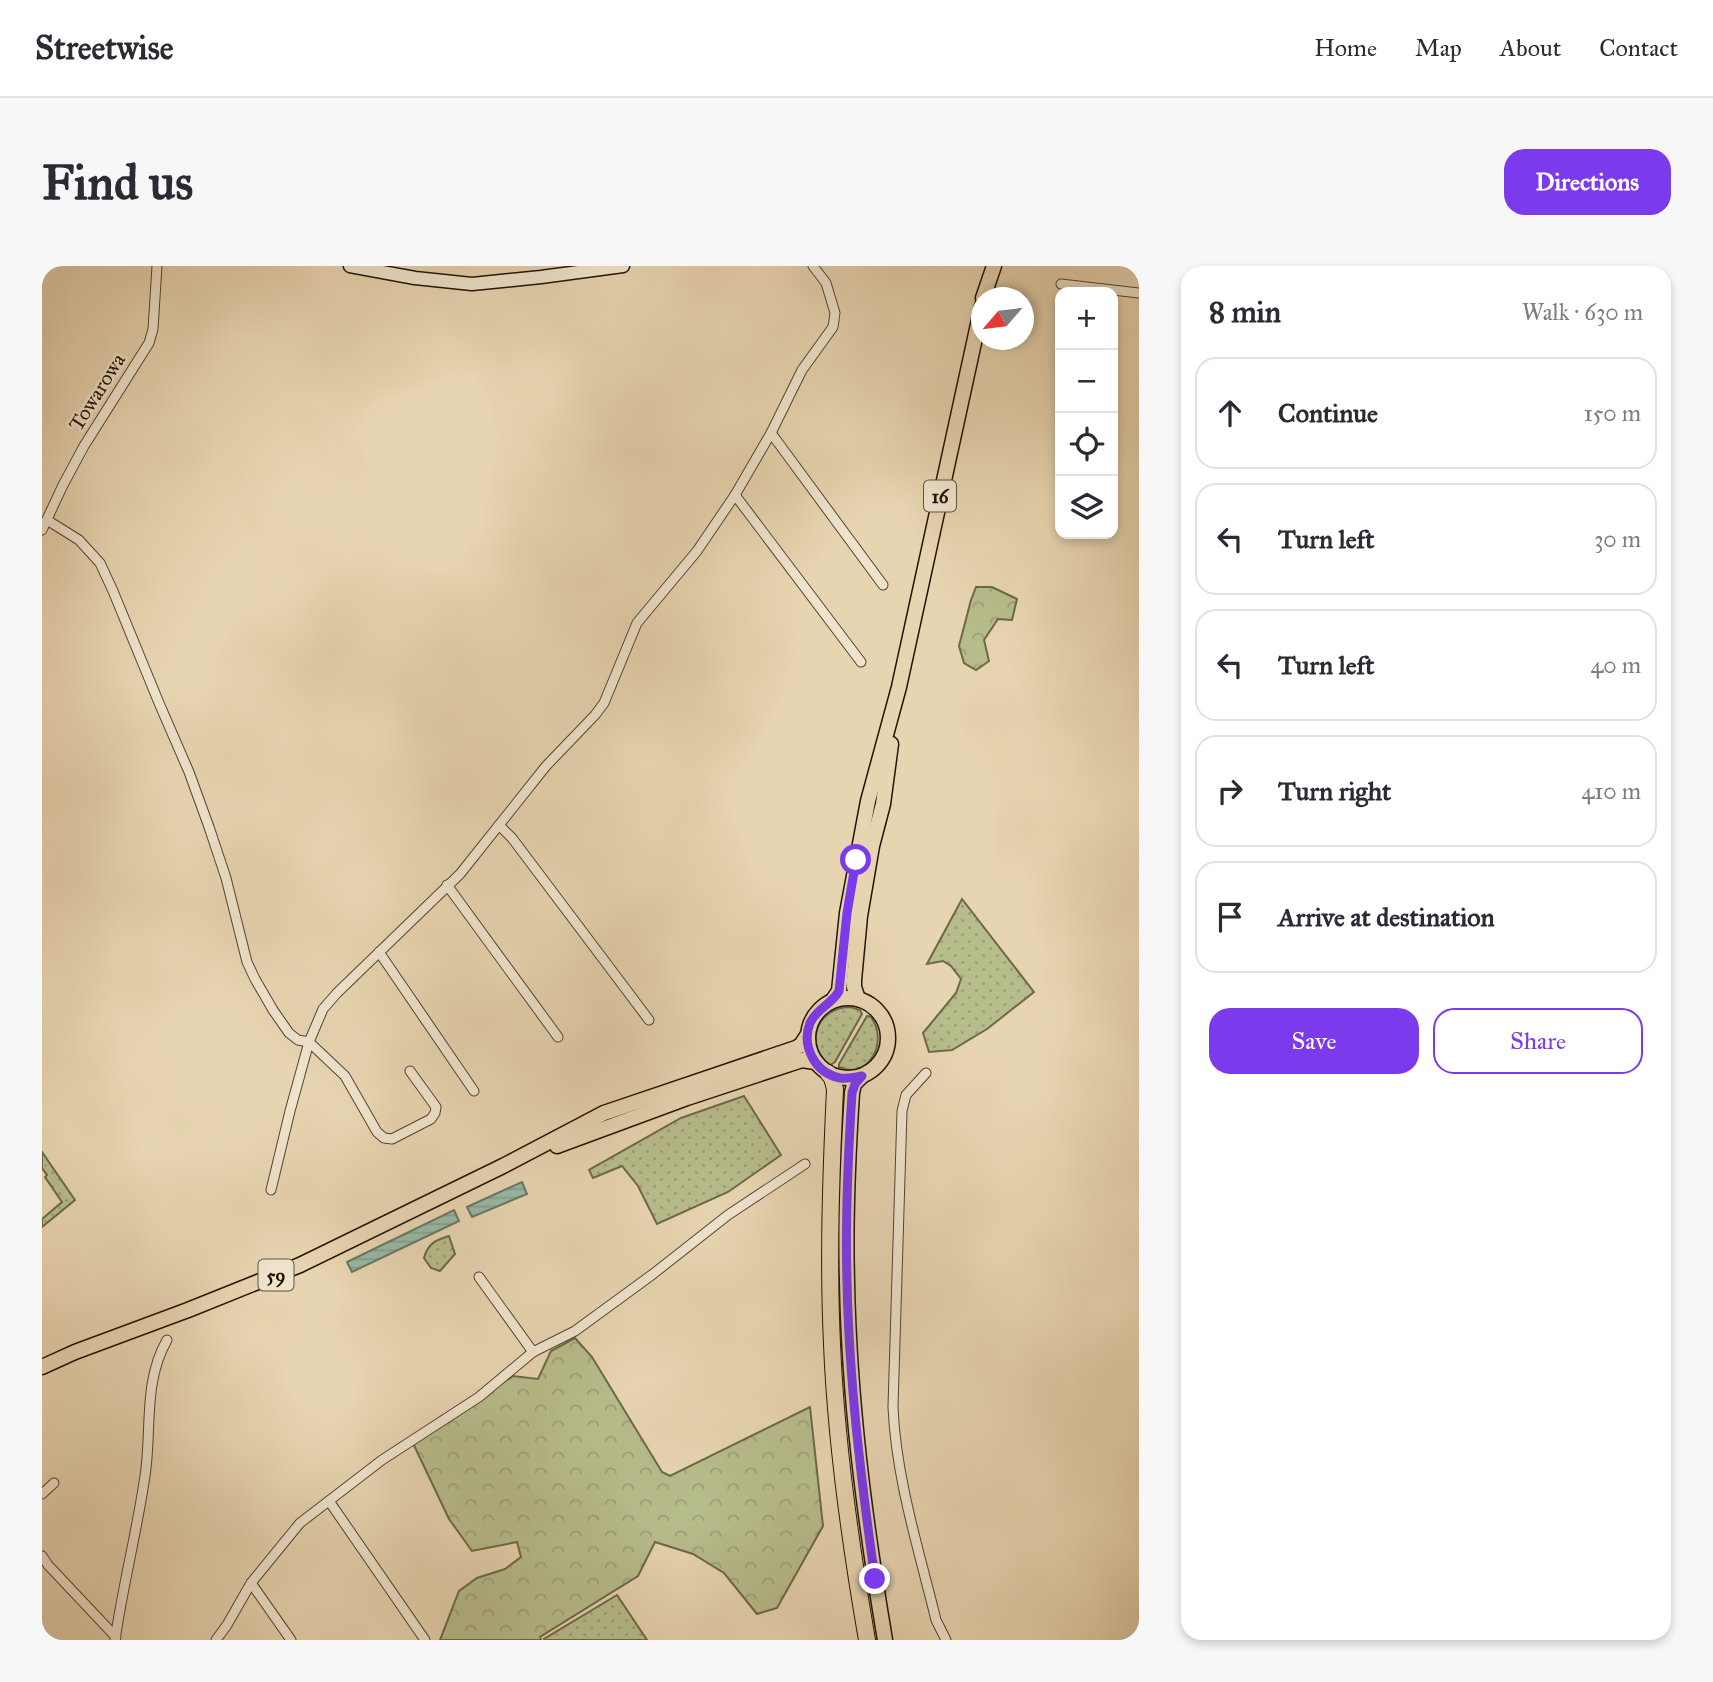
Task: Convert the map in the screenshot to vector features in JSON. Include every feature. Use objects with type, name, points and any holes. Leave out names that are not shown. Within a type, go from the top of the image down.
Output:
[{"type":"highway","points":[[821,1068],[832,1079],[835,1089],[830,1235],[832,1345],[837,1421],[849,1528],[867,1640]]},
{"type":"main road","name":"16","points":[[984,287],[987,266]]},
{"type":"main road","name":"16","points":[[987,287],[994,266]]},
{"type":"main road","name":"16","points":[[807,1035],[815,1014],[839,991],[847,913],[867,801],[899,687],[972,350]]},
{"type":"main road","name":"16","points":[[858,999],[854,980],[860,916],[872,846],[883,804],[899,687]]},
{"type":"main road","points":[[832,1000],[858,999],[871,1005],[885,1021],[888,1032],[888,1043],[880,1063],[862,1076],[852,1093],[847,1194],[847,1282],[853,1396],[864,1500],[885,1640]]},
{"type":"main road","points":[[807,1035],[810,1054],[821,1068],[841,1078],[862,1076]]},
{"type":"main road","name":"59","points":[[42,1367],[300,1265],[503,1166],[604,1113],[790,1050],[801,1045],[807,1035]]},
{"type":"main road","name":"59","points":[[503,1166],[731,1083],[803,1060],[821,1068]]},
{"type":"street","name":"Towarowa","points":[[42,530],[84,446],[149,343],[153,329],[157,266]]},
{"type":"street","points":[[349,266],[415,278],[472,284],[623,266]]},
{"type":"street","points":[[271,1190],[309,1042],[323,1009],[460,874],[546,766],[604,703],[637,623],[696,551],[735,495],[803,370],[833,327],[835,313],[826,283],[813,266]]},
{"type":"street","points":[[1062,284],[1139,293]]},
{"type":"street","points":[[771,433],[883,585]]},
{"type":"street","points":[[735,495],[861,662]]},
{"type":"street","points":[[47,520],[79,540],[100,563],[189,772],[226,878],[247,962],[273,1010],[289,1033],[298,1040],[309,1042],[345,1076],[377,1132],[384,1138],[392,1139],[431,1119],[435,1113],[436,1107],[410,1070]]},
{"type":"street","points":[[499,825],[512,838],[649,1020]]},
{"type":"street","points":[[447,885],[558,1037]]},
{"type":"street","points":[[379,952],[474,1091]]},
{"type":"street","points":[[926,1073],[906,1095],[902,1111],[893,1407],[896,1446],[903,1482],[936,1620],[946,1640]]},
{"type":"street","points":[[216,1640],[251,1583],[300,1523],[382,1460],[479,1398],[533,1352],[575,1331],[728,1215],[805,1164]]},
{"type":"street","points":[[479,1277],[533,1352]]},
{"type":"street","points":[[115,1638],[145,1474],[151,1384],[156,1361],[167,1340]]},
{"type":"street","points":[[42,1494],[54,1483]]},
{"type":"street","points":[[329,1501],[425,1640]]},
{"type":"street","points":[[42,1556],[115,1638]]},
{"type":"street","points":[[251,1583],[291,1640]]},
{"type":"green space","points":[[976,587],[992,587],[1017,599],[1012,620],[998,619],[984,640],[989,661],[976,670],[964,663],[959,646]]},
{"type":"green space","points":[[962,899],[1034,992],[987,1029],[952,1050],[929,1052],[923,1033],[956,993],[961,979],[951,966],[943,961],[927,964]]},
{"type":"green space","points":[[850,1007],[860,1010],[862,1014],[835,1062],[830,1065],[817,1048],[818,1028],[829,1013]]},
{"type":"green space","points":[[867,1016],[871,1017],[876,1027],[878,1038],[872,1057],[858,1069],[839,1067],[839,1064]]},
{"type":"green space","points":[[744,1096],[781,1155],[728,1192],[657,1224],[638,1186],[622,1166],[593,1178],[589,1170],[681,1118]]},
{"type":"green space","points":[[42,1152],[75,1200],[42,1227],[42,1219],[62,1202],[45,1177],[47,1175],[42,1168]]},
{"type":"green space","points":[[449,1236],[455,1254],[440,1271],[431,1268],[424,1258],[428,1249],[436,1241]]},
{"type":"green space","points":[[575,1338],[592,1357],[662,1472],[670,1476],[810,1407],[823,1526],[777,1608],[757,1614],[724,1573],[693,1554],[655,1542],[638,1576],[540,1637],[541,1640],[440,1640],[459,1591],[477,1578],[505,1569],[521,1557],[517,1542],[472,1551],[449,1519],[412,1441],[513,1376],[538,1379],[551,1351]]},
{"type":"green space","points":[[617,1595],[647,1640],[544,1639]]},
{"type":"shaded area","points":[[522,1182],[527,1194],[472,1217],[467,1207]]},
{"type":"shaded area","points":[[454,1210],[459,1221],[352,1272],[347,1262]]},
{"type":"route","points":[[856,860],[847,913],[839,991],[815,1014],[807,1035],[810,1054],[821,1068],[841,1078],[862,1076],[852,1093],[847,1182],[847,1282],[856,1421],[875,1579]]}]
